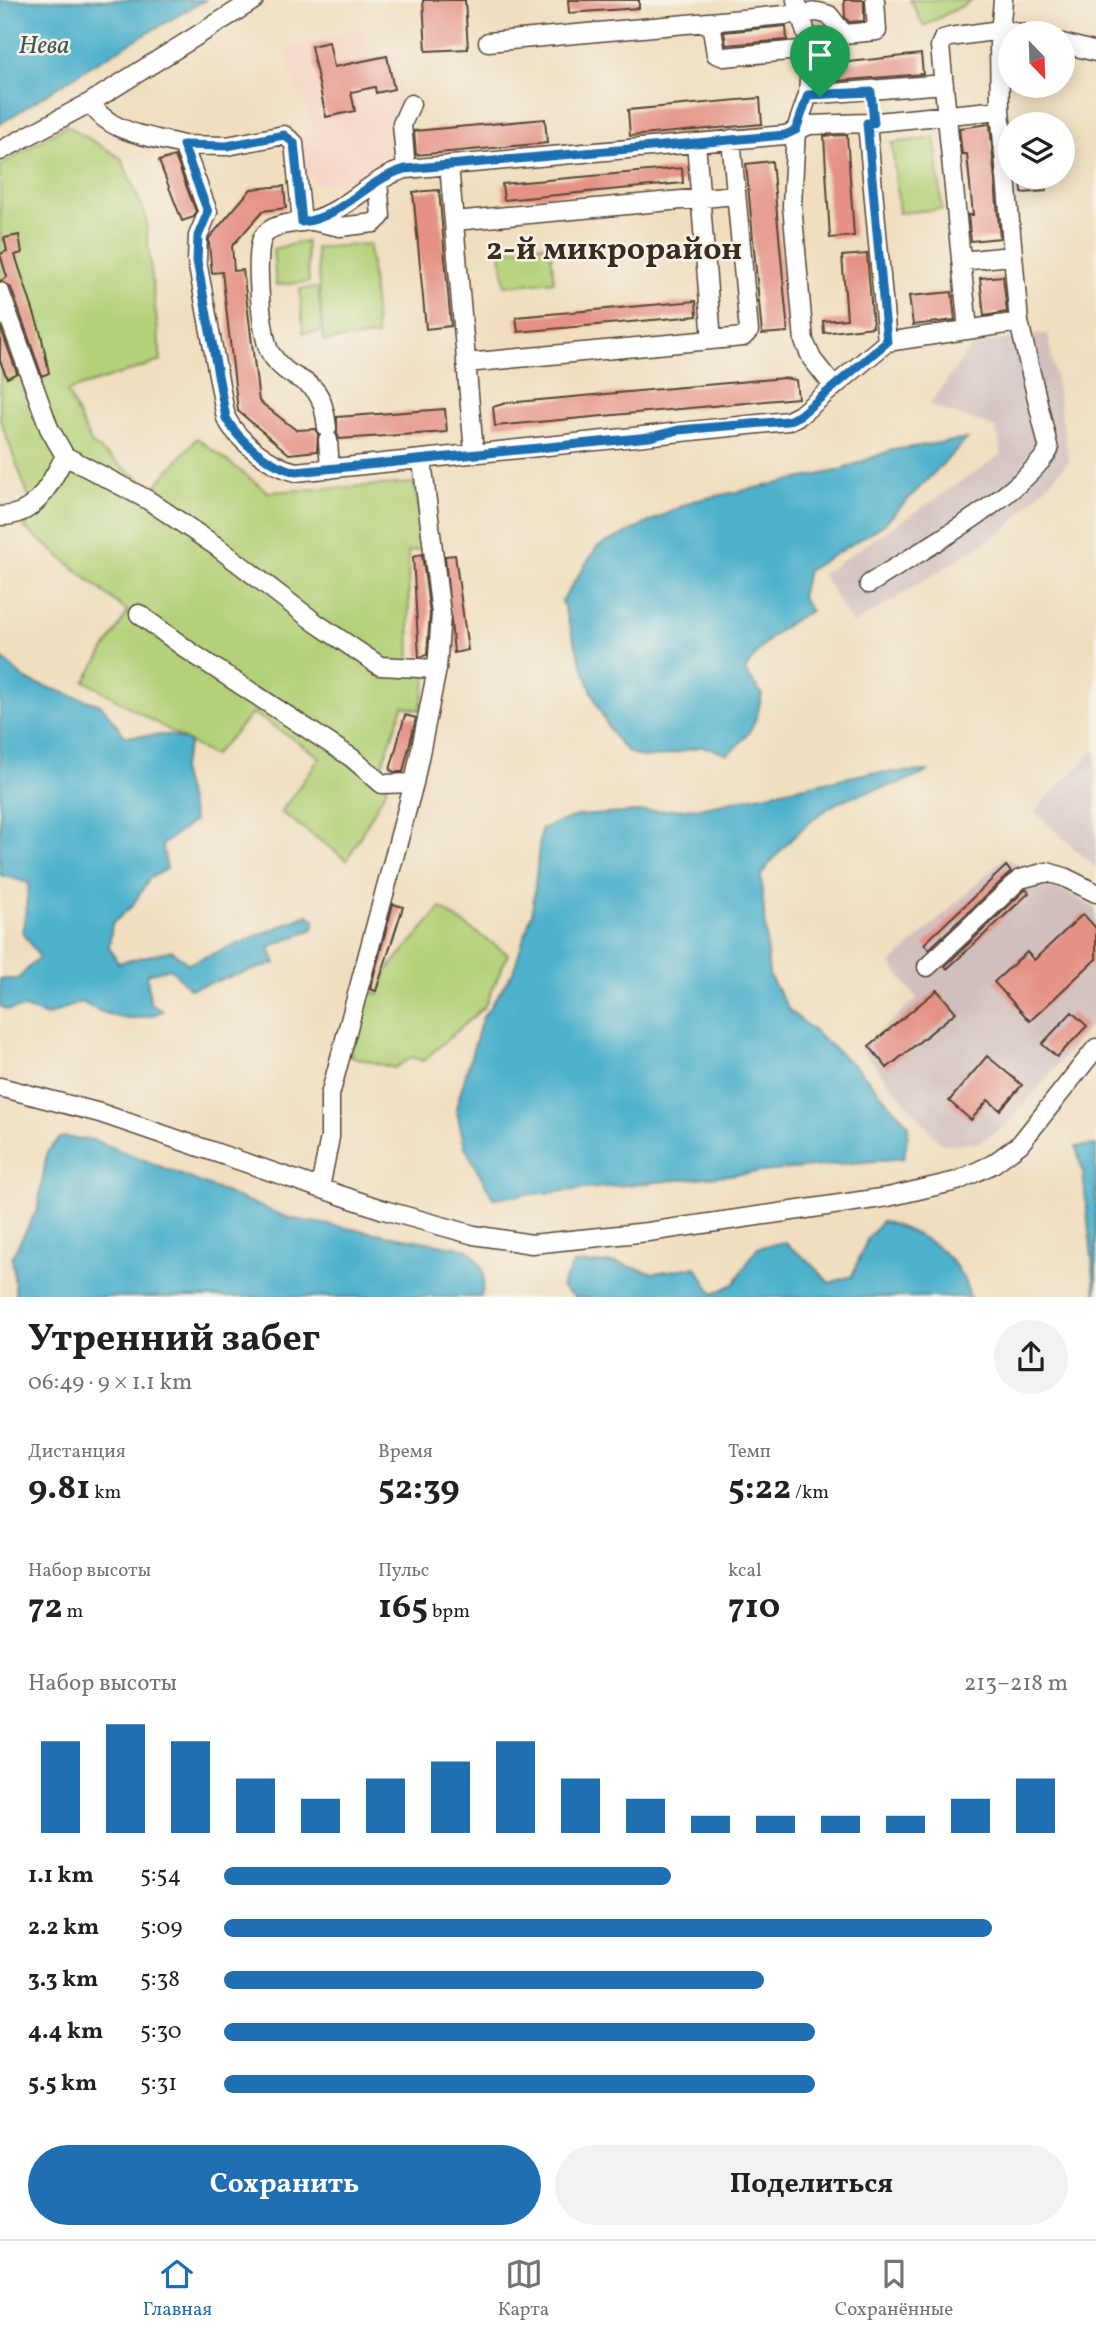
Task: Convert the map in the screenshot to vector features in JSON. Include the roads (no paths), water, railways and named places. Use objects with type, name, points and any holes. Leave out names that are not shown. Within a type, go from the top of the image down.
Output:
[{"type":"street","points":[[0,151],[91,102],[254,0]]},
{"type":"street","points":[[488,42],[711,23],[809,7],[829,15],[844,34],[877,31],[874,0]]},
{"type":"street","points":[[1001,21],[1003,0]]},
{"type":"street","points":[[809,7],[811,49],[808,95],[796,130],[792,205],[804,341],[811,359],[834,387]]},
{"type":"street","points":[[711,23],[716,54],[724,57],[811,49]]},
{"type":"street","points":[[968,330],[940,46],[943,39],[998,30]]},
{"type":"street","points":[[1075,46],[1096,52]]},
{"type":"street","points":[[808,95],[944,84]]},
{"type":"street","points":[[871,92],[870,123],[887,342]]},
{"type":"street","points":[[869,584],[1013,489],[1037,469],[1049,450],[1019,322],[1000,98]]},
{"type":"street","points":[[91,102],[105,119],[120,128],[183,145],[227,146],[284,135],[294,143],[307,221]]},
{"type":"street","points":[[405,169],[402,124],[411,104]]},
{"type":"street","points":[[330,469],[324,405],[318,392],[277,361],[266,341],[257,248],[264,234],[279,225],[328,215],[378,182],[405,169],[785,135],[810,125],[870,123],[1000,110]]},
{"type":"street","points":[[466,363],[743,337],[749,331],[731,139]]},
{"type":"street","points":[[696,143],[712,340]]},
{"type":"street","points":[[183,145],[208,212],[198,236],[197,261],[226,418],[233,431],[280,468],[296,472],[788,421],[800,415],[887,342],[1019,322]]},
{"type":"street","points":[[449,165],[474,452]]},
{"type":"street","points":[[307,221],[340,227],[374,223],[381,216],[378,182]]},
{"type":"street","points":[[454,221],[736,195]]},
{"type":"street","points":[[961,261],[1001,257]]},
{"type":"street","points":[[0,292],[48,428],[65,456],[148,500],[216,546],[316,623],[380,666],[437,669]]},
{"type":"street","points":[[0,516],[17,516],[35,503],[65,456]]},
{"type":"street","points":[[320,1188],[330,1137],[330,1095],[414,783],[437,669],[442,614],[422,461]]},
{"type":"street","points":[[139,614],[244,688],[352,758],[382,784],[414,783]]},
{"type":"street","points":[[927,967],[1020,879],[1047,872],[1064,877],[1096,893]]},
{"type":"street","points":[[0,1087],[100,1112],[320,1188],[454,1230],[532,1244],[648,1232],[912,1193],[957,1181],[1008,1154],[1031,1133],[1096,1048]]},
{"type":"water","name":"Нева","points":[[0,0],[205,0],[92,65],[0,124]]},
{"type":"water","points":[[967,439],[882,526],[807,571],[801,597],[811,611],[790,622],[773,636],[745,671],[762,694],[751,728],[735,748],[727,754],[701,747],[654,757],[638,756],[625,749],[612,734],[601,713],[581,663],[562,601],[597,547],[693,501],[837,471],[892,450]]},
{"type":"water","points":[[0,656],[26,680],[101,705],[125,736],[170,735],[190,742],[181,770],[194,821],[162,845],[167,869],[150,878],[132,906],[112,924],[109,947],[118,963],[172,950],[188,964],[308,915],[315,920],[313,929],[269,947],[276,963],[190,989],[170,968],[147,974],[150,1003],[163,1011],[141,1018],[111,1015],[81,1002],[47,1016],[24,1008],[7,1010],[0,1006],[0,979],[18,979],[39,957],[23,932],[29,883],[0,875]]},
{"type":"water","points":[[929,771],[830,807],[797,834],[761,875],[769,975],[789,1010],[859,1070],[909,1125],[904,1158],[493,1198],[465,1147],[456,1108],[482,1019],[513,972],[532,913],[541,829],[576,816],[699,808],[869,773]]},
{"type":"water","points":[[61,1137],[94,1140],[289,1218],[467,1249],[483,1270],[481,1297],[16,1297],[12,1257],[38,1208],[47,1152]]},
{"type":"water","points":[[1096,1145],[1096,1297],[1083,1173],[1076,1147]]},
{"type":"water","points":[[882,1221],[925,1239],[937,1247],[957,1268],[970,1297],[576,1297],[561,1287],[573,1264],[617,1263],[653,1273],[696,1267],[713,1294],[734,1284],[757,1248],[784,1242],[813,1265],[829,1283],[852,1276],[867,1240]]},
{"type":"district","name":"2-й микрорайон","points":[[614,248]]}]
